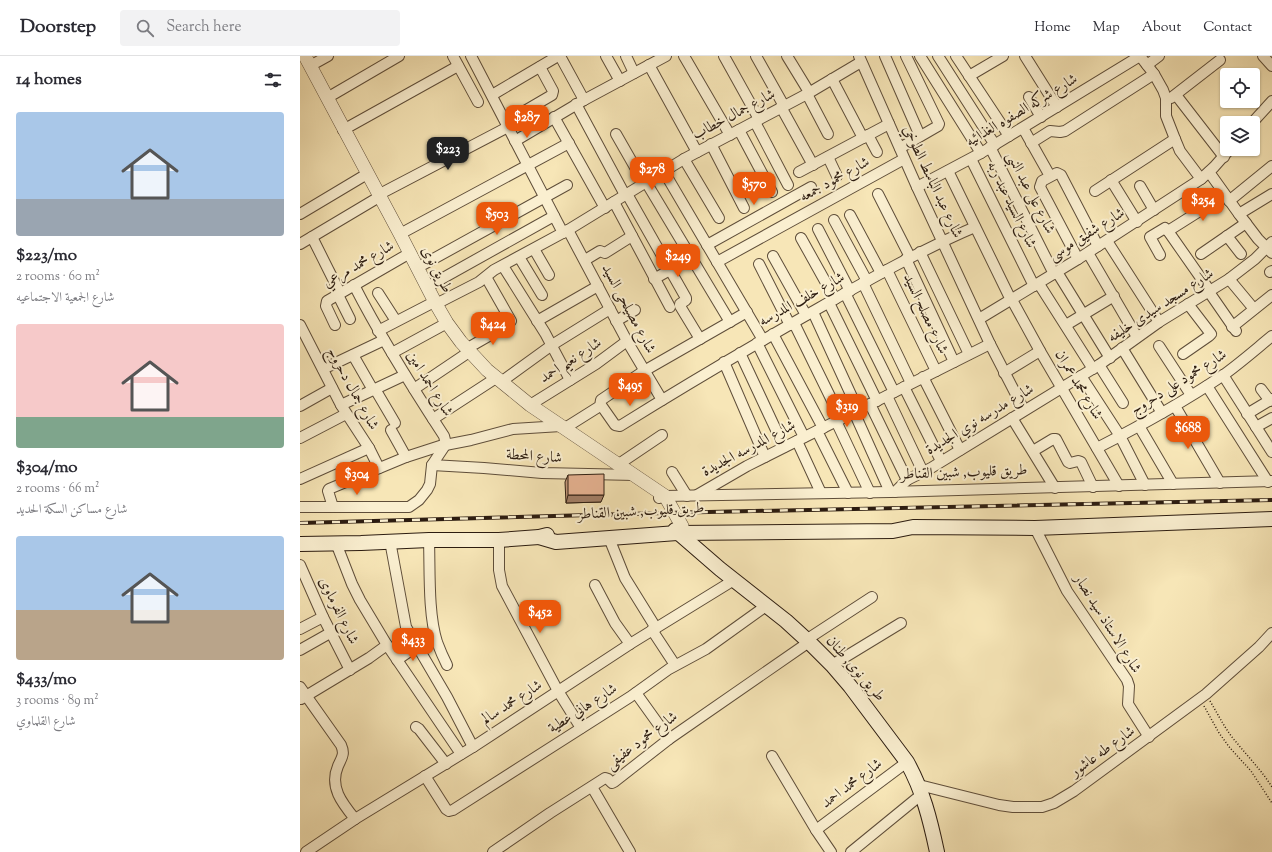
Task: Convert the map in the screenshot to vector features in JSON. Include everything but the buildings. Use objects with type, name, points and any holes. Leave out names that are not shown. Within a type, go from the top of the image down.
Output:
[{"type":"main road","name":"طريق قليوب, شبين القناطر","points":[[300,544],[429,540],[499,540],[539,538],[553,534],[892,522],[913,527],[1035,528],[1272,519]]},
{"type":"main road","name":"طريق قليوب, شبين القناطر","points":[[539,538],[556,542],[609,538],[679,529]]},
{"type":"main road","name":"طريق نوى, طنان","points":[[679,529],[694,547],[807,641],[832,665],[850,686],[907,762],[921,790],[937,852]]},
{"type":"street","points":[[308,61],[328,56]]},
{"type":"street","points":[[327,98],[399,56]]},
{"type":"street","points":[[453,56],[478,102]]},
{"type":"street","name":"شارع مصيلحى السيد","points":[[471,56],[544,198],[554,216],[585,260],[616,321],[662,400]]},
{"type":"street","points":[[492,95],[559,56],[626,194],[686,298],[680,306],[700,339]]},
{"type":"street","points":[[606,56],[620,80]]},
{"type":"street","points":[[626,56],[634,73]]},
{"type":"street","points":[[515,141],[580,102],[665,56]]},
{"type":"street","points":[[684,56],[730,135]]},
{"type":"street","points":[[724,56],[788,185]]},
{"type":"street","points":[[756,56],[813,165]]},
{"type":"street","points":[[787,56],[808,93],[828,134]]},
{"type":"street","points":[[885,56],[920,136]]},
{"type":"street","points":[[900,148],[938,126],[939,122],[906,56]]},
{"type":"street","points":[[920,56],[980,153]]},
{"type":"street","name":"شارع على عبد النبى","points":[[938,56],[993,146],[1056,273],[1110,358]]},
{"type":"street","points":[[956,56],[1009,136]]},
{"type":"street","points":[[969,76],[1003,56]]},
{"type":"street","points":[[1025,56],[1057,107]]},
{"type":"street","points":[[1140,56],[1164,90],[1166,116],[1175,139],[1180,151],[1201,180]]},
{"type":"street","name":"شارع شركه الصفوه الغذائيه","points":[[917,187],[971,159],[1140,56]]},
{"type":"street","points":[[1147,65],[1159,56]]},
{"type":"street","points":[[1263,56],[1272,66]]},
{"type":"street","name":"شارع جمال خطاب","points":[[378,330],[479,282],[503,266],[566,232],[664,170],[808,93],[832,79],[860,59]]},
{"type":"street","name":"شارع عبد الباسط الطوخي","points":[[860,59],[904,159],[990,344],[1024,410]]},
{"type":"street","points":[[1166,102],[1220,60]]},
{"type":"street","name":"طريق نوى","points":[[308,61],[435,303],[447,323],[467,350],[498,380],[530,405],[619,464],[659,495],[679,529]]},
{"type":"street","points":[[649,65],[696,152]]},
{"type":"street","points":[[343,130],[458,66]]},
{"type":"street","points":[[300,244],[379,196],[507,125],[552,95],[552,91],[540,67]]},
{"type":"street","points":[[1031,143],[1050,131],[1065,131],[1154,74]]},
{"type":"street","points":[[832,79],[865,137],[877,152]]},
{"type":"street","points":[[1176,95],[1220,145]]},
{"type":"street","points":[[1029,97],[1042,117]]},
{"type":"street","points":[[1258,116],[1272,101]]},
{"type":"street","points":[[554,117],[609,205],[632,236],[670,307]]},
{"type":"street","points":[[799,172],[889,124]]},
{"type":"street","points":[[1023,128],[1050,177]]},
{"type":"street","points":[[739,130],[772,192]]},
{"type":"street","points":[[616,134],[730,322]]},
{"type":"street","points":[[1095,191],[1175,139]]},
{"type":"street","points":[[400,234],[569,143]]},
{"type":"street","points":[[711,144],[744,208]]},
{"type":"street","name":"شارع شفيق موسى","points":[[979,319],[1103,244],[1201,180],[1224,156]]},
{"type":"street","points":[[828,157],[838,176]]},
{"type":"street","points":[[684,159],[719,218]]},
{"type":"street","name":"شارع محمود جمعه","points":[[717,262],[904,159]]},
{"type":"street","name":"شارع السيد عبد ربه","points":[[971,159],[1037,285],[1123,403]]},
{"type":"street","points":[[1160,255],[1150,237],[1227,198],[1272,166]]},
{"type":"street","points":[[664,170],[747,312],[801,439],[821,494]]},
{"type":"street","name":"شارع محمد عمران","points":[[948,171],[1011,300],[1119,486]]},
{"type":"street","points":[[1209,172],[1258,239],[1270,247]]},
{"type":"street","points":[[300,214],[367,174]]},
{"type":"street","points":[[1078,259],[1040,187],[1050,177],[1061,175],[1103,244],[1159,322]]},
{"type":"street","points":[[1111,180],[1137,222]]},
{"type":"street","points":[[417,268],[568,185]]},
{"type":"street","points":[[1140,186],[1154,210]]},
{"type":"street","points":[[707,245],[812,187]]},
{"type":"street","points":[[878,194],[954,362]]},
{"type":"street","points":[[1239,214],[1272,194]]},
{"type":"street","name":"شارع مصلح السيد","points":[[850,215],[884,272],[936,371]]},
{"type":"street","points":[[427,287],[554,216]]},
{"type":"street","points":[[834,220],[865,282],[941,461]]},
{"type":"street","points":[[1201,254],[1246,223]]},
{"type":"street","name":"شارع خلف المدرسه","points":[[601,405],[615,425],[620,426],[724,362],[865,282],[942,241],[975,227]]},
{"type":"street","points":[[818,229],[848,292],[923,472]]},
{"type":"street","points":[[1166,230],[1234,329],[1254,309],[1272,295]]},
{"type":"street","points":[[585,260],[600,251],[604,253],[632,236]]},
{"type":"street","points":[[1228,236],[1240,254]]},
{"type":"street","points":[[312,237],[350,319]]},
{"type":"street","points":[[801,238],[832,301],[873,403],[907,480]]},
{"type":"street","name":"شارع مسجد سيدى خليفه","points":[[1062,388],[1110,358],[1137,336],[1229,279],[1270,247]]},
{"type":"street","points":[[534,249],[549,275]]},
{"type":"street","points":[[920,252],[969,354]]},
{"type":"street","name":"شارع محمد مرعي","points":[[335,325],[325,304],[327,301],[410,253]]},
{"type":"street","points":[[1088,253],[1137,336]]},
{"type":"street","points":[[774,256],[809,314],[856,411],[892,492]]},
{"type":"street","points":[[519,257],[542,295]]},
{"type":"street","points":[[654,279],[691,258]]},
{"type":"street","points":[[759,264],[792,324],[838,420],[870,493]]},
{"type":"street","points":[[503,266],[552,345],[570,380]]},
{"type":"street","points":[[414,389],[467,350],[510,323],[510,319],[486,277]]},
{"type":"street","points":[[1229,279],[1254,309]]},
{"type":"street","name":"شارع احمد امين","points":[[354,285],[378,330],[444,436],[446,444]]},
{"type":"street","points":[[537,321],[598,286]]},
{"type":"street","points":[[378,293],[396,322]]},
{"type":"street","points":[[1066,326],[1114,296]]},
{"type":"street","points":[[1183,354],[1215,331],[1188,304]]},
{"type":"street","points":[[433,419],[610,309]]},
{"type":"street","points":[[616,321],[635,310]]},
{"type":"street","points":[[333,507],[328,491],[329,489],[406,457],[446,444],[471,440],[513,429],[563,427],[601,405],[601,400],[644,371],[747,312]]},
{"type":"street","points":[[392,353],[447,323]]},
{"type":"street","name":"شارع جمال دحروج","points":[[300,325],[341,405],[369,448],[379,468]]},
{"type":"street","points":[[774,334],[820,429],[848,493]]},
{"type":"street","name":"شارع محمود على دحروج","points":[[1097,448],[1175,406],[1207,386],[1272,336]]},
{"type":"street","points":[[323,369],[384,340]]},
{"type":"street","name":"شارع نعيم احمد","points":[[530,405],[596,364],[627,341]]},
{"type":"street","name":"شارع المدرسه الجديدة","points":[[691,496],[820,429],[990,344]]},
{"type":"street","points":[[1159,346],[1192,395]]},
{"type":"street","points":[[1122,348],[1162,413]]},
{"type":"street","points":[[1004,373],[1040,351]]},
{"type":"street","points":[[740,353],[784,448]]},
{"type":"street","points":[[353,355],[393,426],[406,457]]},
{"type":"street","points":[[724,362],[765,457]]},
{"type":"street","points":[[341,405],[405,375]]},
{"type":"street","points":[[1223,375],[1272,452]]},
{"type":"street","points":[[1082,376],[1120,436],[1145,485]]},
{"type":"street","points":[[923,377],[960,450]]},
{"type":"street","points":[[1207,386],[1270,482]]},
{"type":"street","points":[[300,406],[332,388]]},
{"type":"street","name":"شارع مدرسه نوي الجديدة","points":[[892,492],[907,480],[923,472],[1062,388]]},
{"type":"street","points":[[1248,414],[1271,400],[1262,389]]},
{"type":"street","points":[[1175,406],[1220,483]]},
{"type":"street","points":[[300,438],[346,414]]},
{"type":"street","points":[[1012,418],[1055,488]]},
{"type":"street","points":[[1256,427],[1272,418]]},
{"type":"street","points":[[1139,426],[1173,484]]},
{"type":"street","points":[[619,464],[662,435]]},
{"type":"street","points":[[1032,451],[1053,439],[1056,439],[1068,462],[1070,463],[1078,460],[1081,462],[1093,486]]},
{"type":"street","points":[[300,507],[409,507],[419,500],[430,484],[432,465],[446,444]]},
{"type":"street","points":[[300,479],[369,448]]},
{"type":"street","name":"شارع المحطة","points":[[432,465],[536,473],[634,475]]},
{"type":"street","points":[[672,472],[691,496]]},
{"type":"street","name":"طريق قليوب, شبين القناطر","points":[[659,495],[691,496],[870,493],[1270,482]]},
{"type":"street","name":"شارع الاستاذ سيد نصار","points":[[1035,528],[1067,591],[1127,680],[1129,686],[1128,704],[1149,737]]},
{"type":"street","points":[[609,538],[625,578],[676,666]]},
{"type":"street","points":[[429,540],[430,593],[433,624],[437,641],[447,665]]},
{"type":"street","points":[[499,540],[499,570],[502,586],[558,691],[581,728]]},
{"type":"street","points":[[390,541],[406,627],[447,697],[473,747]]},
{"type":"street","points":[[336,543],[356,592],[387,645],[461,754]]},
{"type":"street","name":"شارع الفرماوى","points":[[300,566],[303,581],[350,670]]},
{"type":"street","name":"شارع محمد سالم","points":[[306,852],[355,818],[446,764],[630,644],[734,580]]},
{"type":"street","points":[[595,585],[615,622],[630,644]]},
{"type":"street","name":"شارع محمود عفيفى","points":[[493,852],[550,813],[606,778],[610,782],[614,782],[669,739],[807,641],[872,597]]},
{"type":"street","name":"شارع هاني عطية","points":[[425,776],[446,809],[449,811],[453,810],[676,666],[706,649],[766,606]]},
{"type":"street","points":[[323,617],[300,631],[304,648],[330,633]]},
{"type":"street","points":[[832,665],[901,623]]},
{"type":"street","name":"شارع طه عاشور","points":[[921,790],[1020,808],[1042,806],[1054,803],[1065,797],[1203,697],[1259,647],[1272,633]]},
{"type":"street","points":[[355,818],[343,804],[336,792],[336,775],[343,756],[341,745],[302,694],[350,670],[387,645]]},
{"type":"street","points":[[397,660],[417,646]]},
{"type":"street","points":[[636,693],[669,739]]},
{"type":"street","points":[[416,727],[446,764]]},
{"type":"street","points":[[772,756],[816,830],[831,852]]},
{"type":"street","name":"شارع محمد احمد","points":[[816,830],[907,762]]},
{"type":"street","points":[[592,787],[630,852]]},
{"type":"street","points":[[851,852],[921,790]]},
{"type":"path","points":[[1203,697],[1236,743],[1257,766],[1272,787]]},
{"type":"path","points":[[1203,697],[1219,733],[1251,771],[1272,803]]},
{"type":"railway","points":[[300,523],[664,513],[1272,500]]}]
